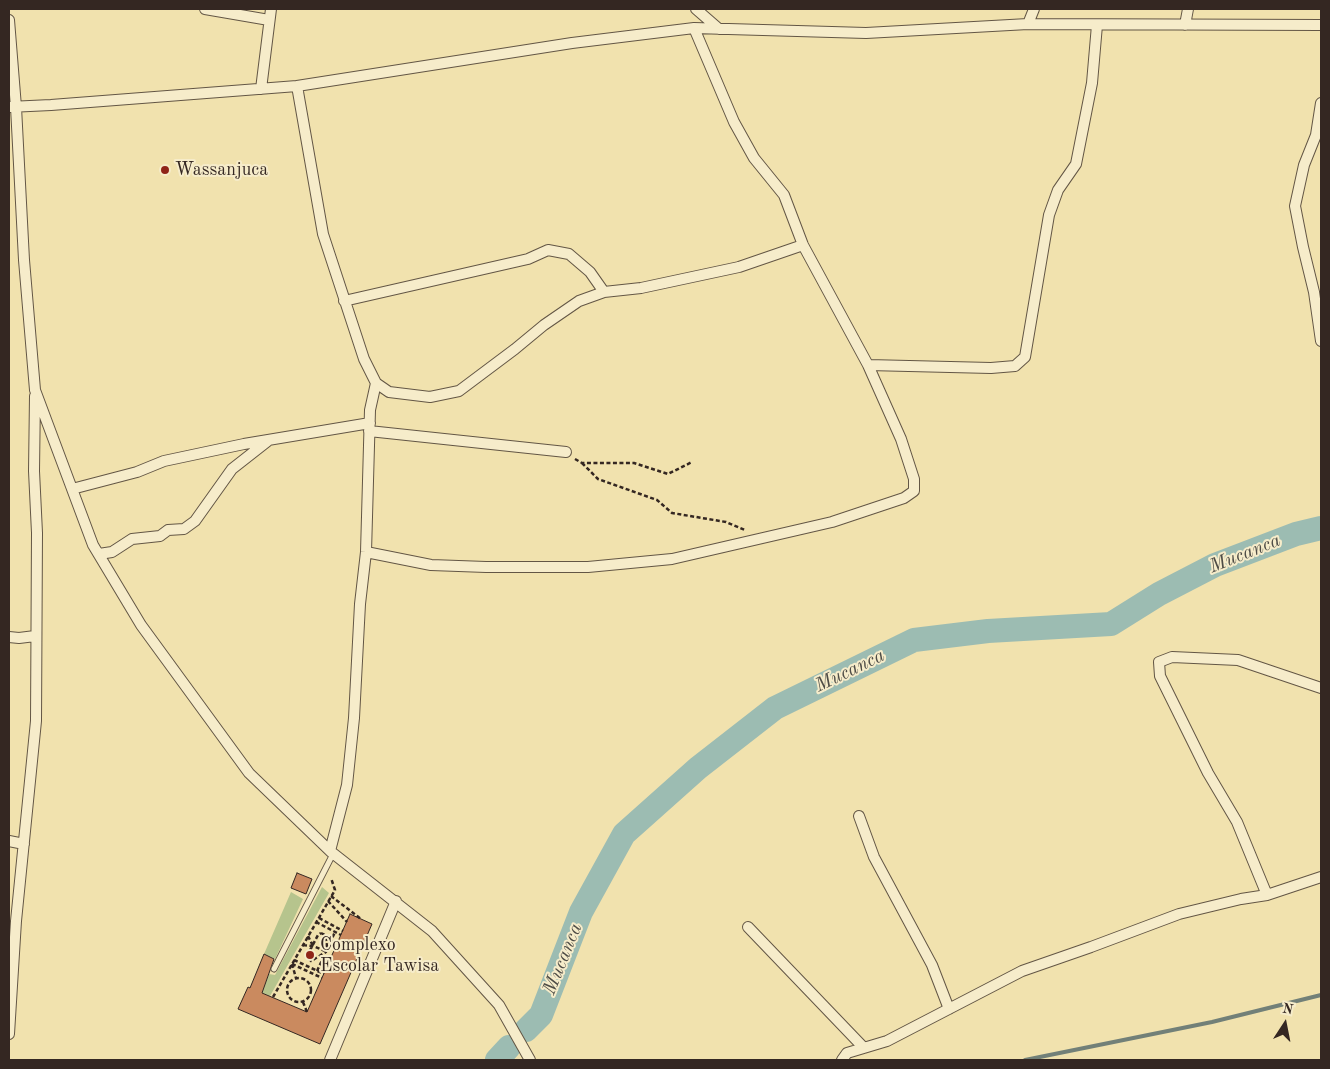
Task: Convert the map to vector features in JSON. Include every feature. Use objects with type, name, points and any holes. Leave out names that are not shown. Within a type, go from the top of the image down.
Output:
[{"type":"street","points":[[205,9],[269,20]]},
{"type":"street","points":[[261,89],[270,9]]},
{"type":"street","points":[[696,9],[719,28]]},
{"type":"street","points":[[1028,24],[1034,9]]},
{"type":"street","points":[[1185,25],[1188,9]]},
{"type":"street","points":[[9,20],[12,107],[35,390],[34,471],[37,533],[36,721],[16,922],[9,1034]]},
{"type":"street","points":[[12,107],[296,86],[572,43],[694,28],[866,33],[1028,24],[1321,25]]},
{"type":"street","points":[[868,365],[991,368],[1015,366],[1025,358],[1049,214],[1058,190],[1076,164],[1092,83],[1097,25]]},
{"type":"street","points":[[366,552],[431,565],[588,568],[672,558],[832,522],[904,498],[914,491],[914,479],[901,439],[868,365],[803,245],[784,195],[754,158],[734,122],[694,28]]},
{"type":"street","points":[[296,86],[323,234],[364,359],[376,383],[390,392],[430,397],[459,391],[503,359],[544,325],[579,301],[604,292],[641,288],[739,267],[803,245]]},
{"type":"street","points":[[1321,103],[1316,135],[1304,165],[1295,206],[1314,292],[1321,341]]},
{"type":"street","points":[[344,301],[528,259],[548,250],[569,254],[590,272],[604,292]]},
{"type":"street","points":[[332,852],[347,786],[354,718],[360,604],[366,552],[369,427],[376,383]]},
{"type":"street","points":[[35,390],[72,489],[99,554],[141,624],[249,772],[332,852],[432,931],[499,1005],[530,1060]]},
{"type":"street","points":[[72,489],[136,472],[164,461],[270,440],[369,427],[566,452]]},
{"type":"street","points":[[99,554],[112,552],[132,539],[160,536],[168,530],[184,530],[195,521],[232,469],[270,440]]},
{"type":"street","points":[[9,637],[35,636]]},
{"type":"street","points":[[1267,895],[1236,822],[1208,773],[1160,676],[1159,662],[1172,657],[1238,660],[1321,688]]},
{"type":"street","points":[[859,816],[874,857],[932,965],[949,1009]]},
{"type":"street","points":[[9,841],[24,844]]},
{"type":"street","points":[[842,1060],[847,1053],[887,1042],[1022,971],[1179,914],[1241,899],[1267,895],[1321,877]]},
{"type":"street","points":[[330,1060],[396,901]]},
{"type":"street","points":[[9,932],[16,922]]},
{"type":"street","points":[[748,927],[864,1048]]},
{"type":"lane","points":[[274,969],[328,865],[332,852]]},
{"type":"path","points":[[566,452],[582,463],[598,479],[657,500],[672,513],[726,522],[762,538]]},
{"type":"path","points":[[582,463],[634,463],[668,474],[692,462]]},
{"type":"path","points":[[272,997],[335,890],[328,865]]},
{"type":"path","points":[[331,896],[361,919]]},
{"type":"path","points":[[328,901],[347,922]]},
{"type":"path","points":[[319,918],[343,931]]},
{"type":"path","points":[[316,922],[341,935]]},
{"type":"path","points":[[317,971],[335,932]]},
{"type":"path","points":[[321,933],[325,935],[327,942],[326,952],[311,961],[307,956],[318,935],[321,933]]},
{"type":"path","points":[[308,936],[313,946]]},
{"type":"path","points":[[303,945],[313,946],[326,952]]},
{"type":"path","points":[[294,960],[324,974]]},
{"type":"path","points":[[292,964],[296,978]]},
{"type":"path","points":[[292,964],[322,978]]},
{"type":"path","points":[[296,978],[304,978],[311,984],[312,993],[303,1002],[295,1002],[287,993],[287,985],[296,978]]},
{"type":"path","points":[[303,1002],[308,1012]]},
{"type":"green space","points":[[322,887],[329,893],[270,996],[262,993],[269,974],[275,975]]},
{"type":"green space","points":[[291,892],[303,899],[275,959],[264,954]]},
{"type":"building","points":[[297,873],[312,879],[306,894],[291,888]]},
{"type":"building","points":[[350,914],[372,924],[320,1044],[238,1009],[248,987],[250,988],[264,954],[274,959],[262,993],[307,1012]]},
{"type":"waterway","name":"Mucanca","points":[[526,1030],[541,1015],[581,912],[624,834],[698,768],[775,708],[914,640],[988,631],[1111,624],[1159,594],[1215,565],[1296,534],[1321,528]]},
{"type":"waterway","points":[[1025,1060],[1212,1022],[1321,995]]},
{"type":"waterway","name":"Mucanca","points":[[497,1060],[509,1047]]},
{"type":"place","name":"Wassanjuca","points":[[165,170]]},
{"type":"place","name":"Complexo Escolar Tawisa","points":[[310,955]]}]
